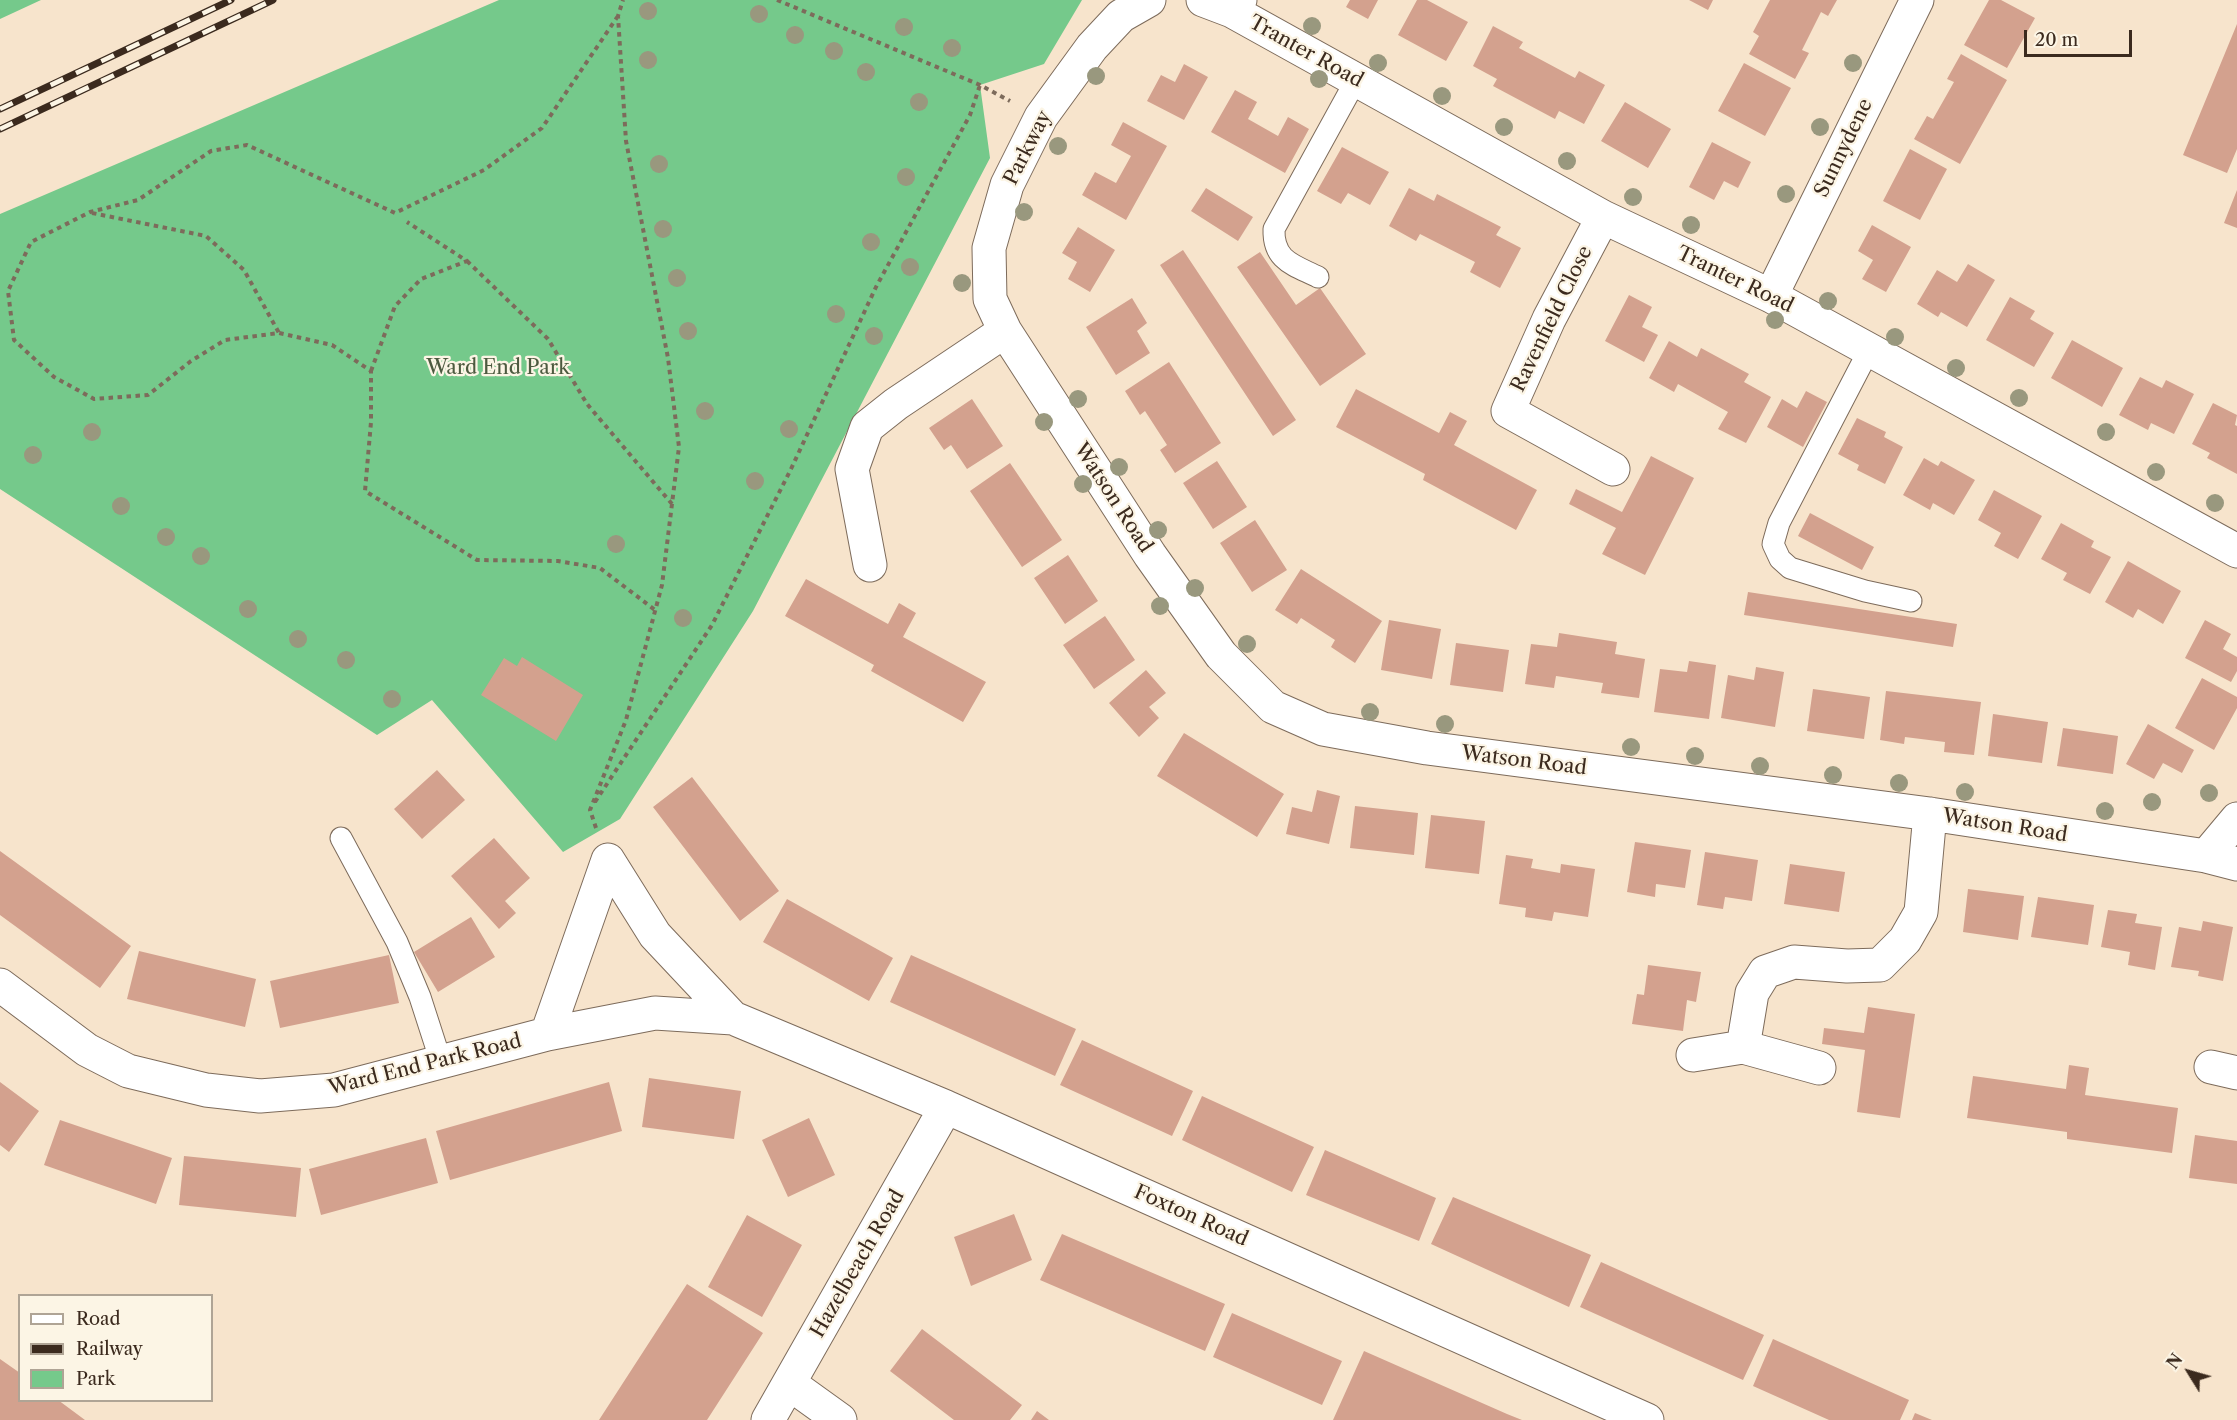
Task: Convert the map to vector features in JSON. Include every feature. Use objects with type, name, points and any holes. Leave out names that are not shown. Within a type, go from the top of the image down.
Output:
[{"type":"street","name":"Parkway","points":[[1005,331],[990,299],[989,248],[1007,185],[1041,117],[1092,47],[1121,16],[1149,0]]},
{"type":"street","name":"Sunnydene","points":[[1771,296],[1917,0]]},
{"type":"street","name":"Tranter Road","points":[[1225,4],[1356,80],[1603,217],[1771,296],[2237,551]]},
{"type":"street","name":"Ravenfield Close","points":[[1603,217],[1549,319],[1508,411],[1613,469]]},
{"type":"street","points":[[870,565],[852,469],[867,427],[896,404],[1005,331]]},
{"type":"street","name":"Watson Road","points":[[1005,331],[1169,582],[1221,655],[1273,707],[1323,729],[1427,748],[1930,814],[2206,856],[2237,864]]},
{"type":"street","points":[[1743,1047],[1752,993],[1765,972],[1794,962],[1847,966],[1880,964],[1905,940],[1921,912],[1930,814]]},
{"type":"street","points":[[2206,856],[2237,819]]},
{"type":"street","points":[[608,860],[655,935],[732,1018]]},
{"type":"street","points":[[547,1034],[608,860]]},
{"type":"street","name":"Ward End Park Road","points":[[0,986],[87,1050],[128,1071],[206,1090],[260,1096],[334,1090],[547,1034],[655,1013],[732,1018]]},
{"type":"street","name":"Foxton Road","points":[[732,1018],[946,1107],[1647,1420]]},
{"type":"street","points":[[1693,1055],[1743,1047],[1819,1068]]},
{"type":"street","name":"Hazelbeach Road","points":[[768,1420],[946,1107]]},
{"type":"street","points":[[790,1384],[840,1420]]},
{"type":"lane","points":[[1318,277],[1282,258],[1274,242],[1274,229],[1356,80]]},
{"type":"lane","points":[[1869,350],[1779,523],[1773,544],[1780,559],[1790,568],[1865,591],[1911,601]]},
{"type":"lane","points":[[341,838],[397,942],[420,997],[441,1062]]},
{"type":"path","points":[[371,371],[332,345],[279,333],[225,340],[191,361],[148,395],[94,399],[54,377],[14,340],[8,291],[31,242],[90,212],[138,200],[211,151],[247,145],[395,213],[484,170],[543,128],[618,16],[623,0]]},
{"type":"path","points":[[590,810],[712,625],[791,469],[876,287],[970,116],[980,85],[777,0]]},
{"type":"path","points":[[608,860],[590,810],[626,720],[662,585],[679,447],[668,358],[626,141],[618,16]]},
{"type":"path","points":[[90,212],[206,236],[244,270],[279,333]]},
{"type":"path","points":[[407,222],[468,261],[548,339],[587,404],[672,504]]},
{"type":"path","points":[[468,261],[421,279],[395,306],[371,371],[371,422],[366,491],[477,560],[558,561],[600,568],[655,610]]},
{"type":"green space","points":[[0,0],[41,0],[0,19]]},
{"type":"green space","name":"Ward End Park","points":[[499,0],[1082,0],[1044,64],[980,85],[990,158],[753,611],[620,819],[563,852],[432,700],[377,735],[0,489],[0,214]]},
{"type":"building","points":[[1350,0],[1378,0],[1368,19],[1346,7]]},
{"type":"building","points":[[1417,0],[1427,0],[1468,22],[1446,61],[1398,35]]},
{"type":"building","points":[[1689,0],[1713,0],[1708,10]]},
{"type":"building","points":[[1770,0],[1837,0],[1828,16],[1821,12],[1802,50],[1809,53],[1795,79],[1749,54],[1759,36],[1753,32]]},
{"type":"building","points":[[1989,0],[2001,0],[2035,18],[2007,68],[1964,45]]},
{"type":"building","points":[[2237,24],[2237,149],[2227,173],[2183,155]]},
{"type":"building","points":[[1493,26],[1523,42],[1519,48],[1575,78],[1579,71],[1605,85],[1584,124],[1559,111],[1555,119],[1493,86],[1497,79],[1473,66]]},
{"type":"building","points":[[1961,54],[2007,80],[1960,164],[1914,139],[1927,116],[1933,119],[1954,82],[1947,79]]},
{"type":"building","points":[[1744,63],[1791,88],[1765,136],[1718,111]]},
{"type":"building","points":[[1184,64],[1208,77],[1184,120],[1147,101],[1161,75],[1175,82]]},
{"type":"building","points":[[1235,90],[1257,102],[1248,119],[1278,136],[1288,117],[1309,129],[1285,173],[1211,132]]},
{"type":"building","points":[[1625,102],[1671,129],[1648,168],[1601,141]]},
{"type":"building","points":[[1123,122],[1167,146],[1126,220],[1082,195],[1095,172],[1116,183],[1131,156],[1111,145]]},
{"type":"building","points":[[1712,142],[1751,162],[1738,188],[1724,181],[1714,200],[1689,187]]},
{"type":"building","points":[[1342,147],[1389,172],[1370,205],[1348,193],[1341,204],[1317,191]]},
{"type":"building","points":[[1910,149],[1947,169],[1920,220],[1883,201]]},
{"type":"building","points":[[1206,188],[1253,217],[1238,241],[1191,211]]},
{"type":"building","points":[[1409,188],[1434,201],[1437,194],[1501,227],[1496,235],[1521,248],[1500,288],[1470,272],[1475,262],[1420,234],[1416,241],[1389,226]]},
{"type":"building","points":[[2237,190],[2237,228],[2224,223]]},
{"type":"building","points":[[1872,225],[1911,247],[1886,292],[1862,279],[1873,260],[1858,251]]},
{"type":"building","points":[[1078,227],[1115,250],[1090,292],[1068,279],[1077,262],[1062,253]]},
{"type":"building","points":[[1183,250],[1296,420],[1273,436],[1160,265]]},
{"type":"building","points":[[1260,252],[1296,305],[1320,288],[1366,354],[1320,386],[1237,267]]},
{"type":"building","points":[[1968,264],[1995,280],[1967,327],[1941,312],[1938,317],[1917,304],[1937,270],[1957,282]]},
{"type":"building","points":[[1629,295],[1652,307],[1642,327],[1658,335],[1644,362],[1605,341]]},
{"type":"building","points":[[2010,297],[2035,311],[2030,319],[2054,333],[2034,367],[1986,340]]},
{"type":"building","points":[[1132,298],[1147,323],[1137,331],[1150,353],[1116,375],[1086,327]]},
{"type":"building","points":[[2072,340],[2123,368],[2102,407],[2051,378]]},
{"type":"building","points":[[1669,341],[1697,357],[1701,348],[1749,374],[1744,382],[1771,397],[1746,443],[1718,429],[1728,412],[1678,384],[1674,392],[1649,378]]},
{"type":"building","points":[[1169,362],[1221,443],[1175,473],[1160,450],[1167,445],[1145,411],[1140,415],[1125,391]]},
{"type":"building","points":[[2140,377],[2162,388],[2166,380],[2194,394],[2174,434],[2151,423],[2148,430],[2119,415]]},
{"type":"building","points":[[1356,389],[1439,433],[1450,412],[1467,421],[1454,445],[1537,490],[1516,530],[1423,480],[1425,474],[1336,427]]},
{"type":"building","points":[[1806,391],[1827,402],[1803,447],[1767,427],[1782,399],[1797,408]]},
{"type":"building","points":[[972,399],[1003,446],[967,469],[951,445],[944,450],[929,428]]},
{"type":"building","points":[[2213,403],[2237,415],[2235,425],[2237,426],[2237,474],[2207,458],[2210,453],[2192,444]]},
{"type":"building","points":[[1857,418],[1886,432],[1884,437],[1903,447],[1885,484],[1857,470],[1859,465],[1838,454]]},
{"type":"building","points":[[1651,456],[1694,478],[1645,575],[1602,554],[1616,528],[1569,504],[1576,489],[1622,512]]},
{"type":"building","points":[[1924,458],[1938,466],[1941,461],[1975,480],[1954,515],[1933,503],[1930,510],[1903,495]]},
{"type":"building","points":[[1217,461],[1247,507],[1213,529],[1183,483]]},
{"type":"building","points":[[1010,463],[1062,540],[1022,567],[970,491]]},
{"type":"building","points":[[1994,490],[2042,516],[2018,559],[1994,546],[2001,533],[1978,520]]},
{"type":"building","points":[[1810,513],[1874,547],[1862,570],[1798,536]]},
{"type":"building","points":[[1255,520],[1287,570],[1252,592],[1220,543]]},
{"type":"building","points":[[2061,523],[2094,541],[2091,547],[2111,557],[2090,594],[2063,580],[2067,573],[2041,559]]},
{"type":"building","points":[[1068,555],[1098,601],[1065,624],[1034,578]]},
{"type":"building","points":[[2128,561],[2181,591],[2163,624],[2138,609],[2133,618],[2105,602]]},
{"type":"building","points":[[1301,569],[1382,621],[1355,663],[1331,647],[1335,640],[1301,618],[1297,624],[1275,610]]},
{"type":"building","points":[[806,579],[888,624],[899,603],[916,613],[903,637],[986,682],[963,722],[871,671],[874,665],[785,616]]},
{"type":"building","points":[[1748,592],[1957,624],[1953,647],[1744,615]]},
{"type":"building","points":[[1105,616],[1135,660],[1094,689],[1063,645]]},
{"type":"building","points":[[1389,620],[1441,629],[1432,679],[1381,670]]},
{"type":"building","points":[[2205,620],[2231,634],[2223,649],[2237,657],[2237,671],[2231,682],[2185,658]]},
{"type":"building","points":[[1559,633],[1617,642],[1615,654],[1645,659],[1639,698],[1601,693],[1603,683],[1556,676],[1554,688],[1525,684],[1531,644],[1557,647]]},
{"type":"building","points":[[1456,643],[1509,650],[1503,692],[1450,685]]},
{"type":"building","points":[[522,657],[583,695],[556,741],[481,695],[504,658],[517,666]]},
{"type":"building","points":[[1689,661],[1716,665],[1709,719],[1654,712],[1660,669],[1687,672]]},
{"type":"building","points":[[1756,667],[1784,672],[1775,727],[1721,718],[1728,675],[1754,680]]},
{"type":"building","points":[[1146,670],[1166,693],[1149,707],[1159,718],[1139,737],[1109,703]]},
{"type":"building","points":[[2202,678],[2237,697],[2237,708],[2214,750],[2175,728]]},
{"type":"building","points":[[1813,689],[1870,697],[1864,739],[1807,731]]},
{"type":"building","points":[[1886,691],[1981,702],[1974,755],[1944,752],[1945,742],[1905,737],[1904,744],[1880,740]]},
{"type":"building","points":[[1993,714],[2048,722],[2042,763],[1988,756]]},
{"type":"building","points":[[2148,724],[2194,750],[2182,773],[2163,763],[2154,779],[2126,764]]},
{"type":"building","points":[[2063,728],[2118,736],[2113,774],[2057,766]]},
{"type":"building","points":[[1184,733],[1284,794],[1257,837],[1157,776]]},
{"type":"building","points":[[437,770],[465,800],[422,839],[394,809]]},
{"type":"building","points":[[692,777],[779,891],[740,921],[653,807]]},
{"type":"building","points":[[1317,790],[1340,796],[1329,844],[1286,834],[1292,807],[1312,812]]},
{"type":"building","points":[[1355,806],[1418,813],[1414,855],[1350,848]]},
{"type":"building","points":[[1431,815],[1485,821],[1479,874],[1425,868]]},
{"type":"building","points":[[494,838],[530,878],[505,901],[516,913],[499,929],[451,876]]},
{"type":"building","points":[[1635,842],[1691,850],[1685,888],[1656,884],[1655,897],[1627,892]]},
{"type":"building","points":[[0,851],[131,946],[100,988],[0,915]]},
{"type":"building","points":[[1705,852],[1758,860],[1752,901],[1725,897],[1723,909],[1697,905]]},
{"type":"building","points":[[1506,855],[1533,859],[1531,868],[1560,873],[1561,864],[1595,869],[1588,917],[1554,912],[1552,921],[1525,917],[1526,908],[1499,904]]},
{"type":"building","points":[[1790,864],[1845,872],[1839,912],[1784,904]]},
{"type":"building","points":[[1968,889],[2024,896],[2018,940],[1963,932]]},
{"type":"building","points":[[2038,897],[2094,905],[2088,945],[2031,937]]},
{"type":"building","points":[[787,899],[893,958],[869,1001],[763,942]]},
{"type":"building","points":[[2108,910],[2137,914],[2135,923],[2162,927],[2155,970],[2128,965],[2130,952],[2101,947]]},
{"type":"building","points":[[471,917],[495,957],[438,992],[414,952]]},
{"type":"building","points":[[2203,921],[2233,927],[2223,981],[2198,976],[2199,971],[2171,967],[2179,927],[2201,931]]},
{"type":"building","points":[[139,951],[256,979],[245,1027],[127,999]]},
{"type":"building","points":[[389,955],[399,1003],[280,1028],[270,981]]},
{"type":"building","points":[[911,955],[1076,1029],[1055,1076],[890,1002]]},
{"type":"building","points":[[1648,965],[1701,972],[1696,1002],[1687,1000],[1683,1031],[1632,1024],[1637,994],[1644,995]]},
{"type":"building","points":[[1868,1007],[1915,1014],[1900,1118],[1857,1112],[1865,1050],[1822,1044],[1824,1028],[1864,1033]]},
{"type":"building","points":[[1082,1040],[1193,1091],[1172,1136],[1060,1085]]},
{"type":"building","points":[[2069,1065],[2089,1068],[2085,1095],[2178,1108],[2172,1153],[2067,1139],[2067,1132],[1967,1118],[1973,1076],[2066,1089]]},
{"type":"building","points":[[649,1078],[741,1091],[734,1139],[642,1127]]},
{"type":"building","points":[[0,1082],[39,1111],[9,1152],[0,1145]]},
{"type":"building","points":[[609,1082],[622,1131],[450,1180],[436,1131]]},
{"type":"building","points":[[1202,1096],[1314,1147],[1292,1192],[1182,1140]]},
{"type":"building","points":[[809,1118],[835,1175],[788,1197],[762,1140]]},
{"type":"building","points":[[60,1120],[172,1158],[156,1204],[44,1165]]},
{"type":"building","points":[[2195,1135],[2237,1141],[2237,1184],[2189,1178]]},
{"type":"building","points":[[426,1138],[438,1183],[321,1215],[309,1169]]},
{"type":"building","points":[[1325,1150],[1436,1198],[1419,1241],[1306,1195]]},
{"type":"building","points":[[184,1156],[301,1168],[296,1217],[179,1205]]},
{"type":"building","points":[[1453,1197],[1591,1255],[1569,1307],[1431,1244]]},
{"type":"building","points":[[1014,1214],[1032,1260],[971,1286],[954,1237]]},
{"type":"building","points":[[747,1215],[802,1245],[762,1317],[708,1287]]},
{"type":"building","points":[[1062,1234],[1225,1304],[1205,1351],[1040,1280]]},
{"type":"building","points":[[1601,1262],[1764,1335],[1743,1380],[1580,1307]]},
{"type":"building","points":[[687,1284],[763,1333],[707,1420],[599,1420]]},
{"type":"building","points":[[1232,1313],[1342,1361],[1322,1405],[1213,1357]]},
{"type":"building","points":[[922,1329],[1022,1405],[1010,1420],[954,1420],[890,1371]]},
{"type":"building","points":[[1773,1339],[1909,1400],[1900,1420],[1829,1420],[1753,1386]]},
{"type":"building","points":[[1364,1351],[1507,1414],[1522,1420],[1333,1420]]},
{"type":"building","points":[[0,1359],[18,1372],[18,1402],[61,1402],[85,1420],[0,1420]]},
{"type":"building","points":[[1037,1411],[1049,1420],[1031,1420]]},
{"type":"building","points":[[1915,1413],[1932,1420],[1912,1420]]},
{"type":"railway","points":[[0,109],[231,0]]},
{"type":"railway","points":[[0,129],[273,0]]}]
